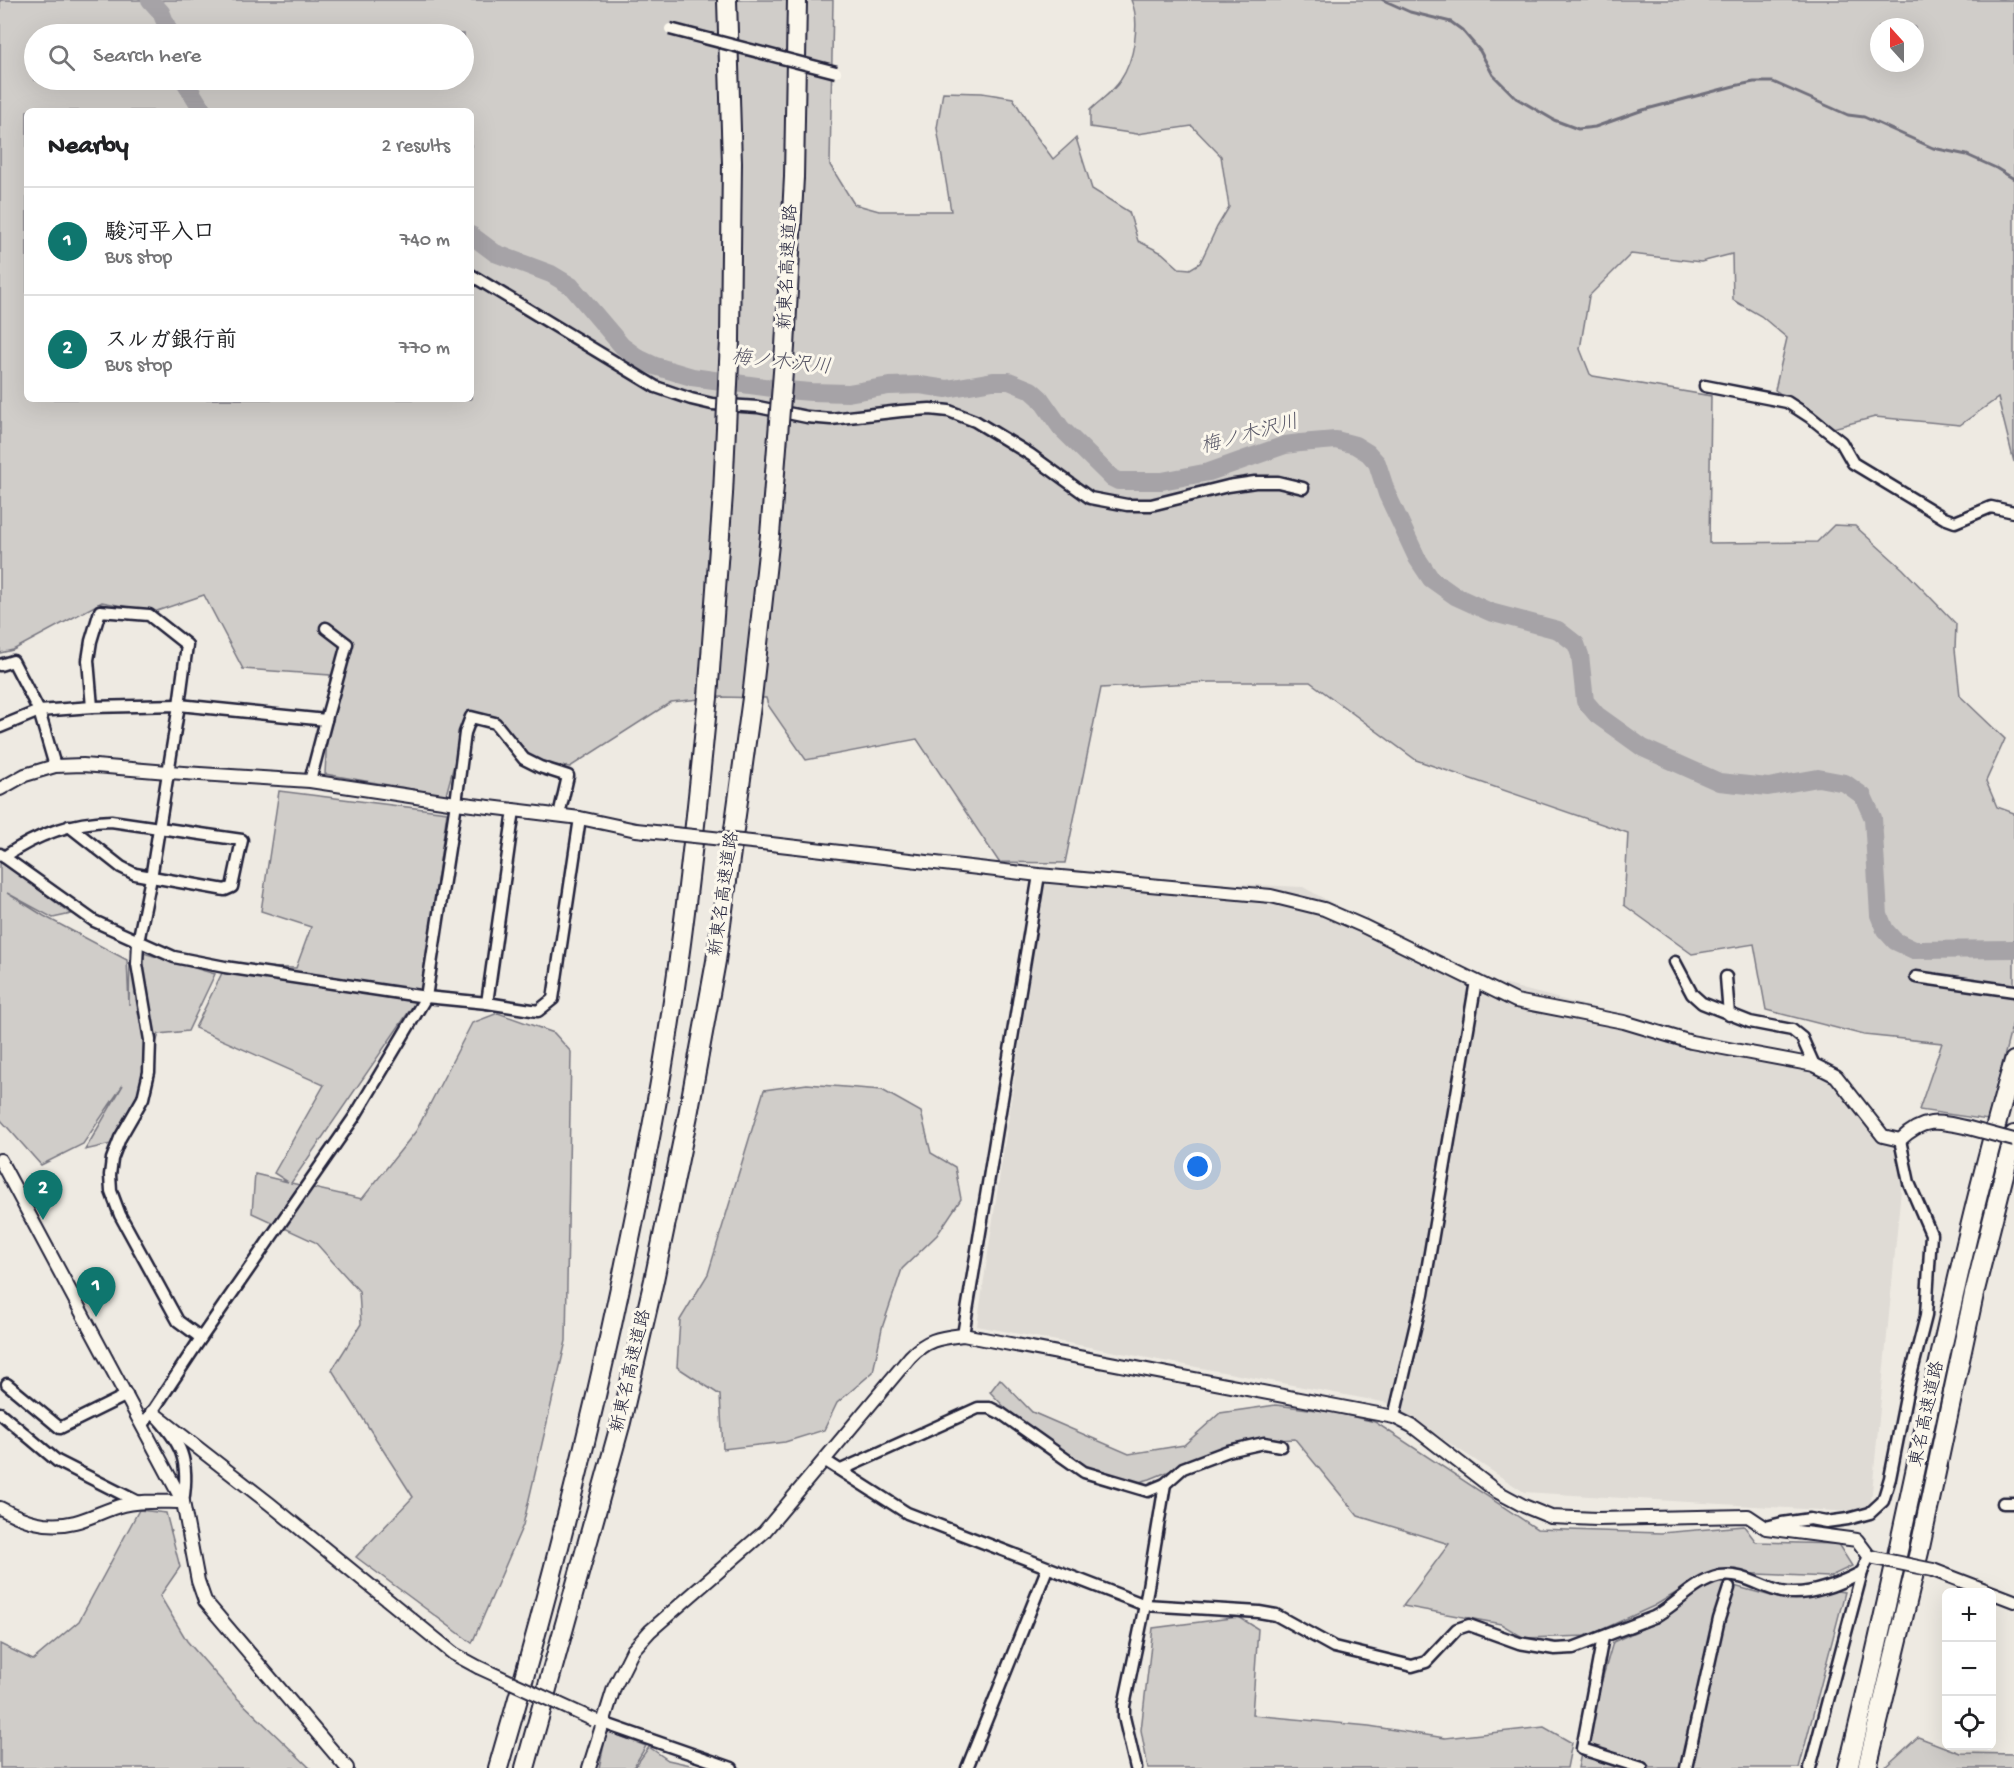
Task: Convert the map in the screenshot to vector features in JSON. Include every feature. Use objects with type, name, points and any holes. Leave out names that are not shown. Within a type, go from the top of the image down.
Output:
[{"type":"highway","name":"新東名高速道路","points":[[498,1768],[529,1663],[592,1419],[646,1158],[671,1012],[692,860],[708,697],[723,494],[730,340],[732,163],[727,0]]},
{"type":"highway","name":"新東名高速道路","points":[[525,1768],[621,1422],[654,1280],[688,1115],[716,961],[752,698],[770,535],[785,347],[794,177],[797,0]]},
{"type":"highway","name":"東名高速道路","points":[[1848,1768],[1899,1552],[1957,1283],[1997,1118],[2014,1061]]},
{"type":"highway","name":"東名高速道路","points":[[1867,1768],[1918,1552],[1974,1294],[2014,1135]]},
{"type":"street","points":[[670,29],[836,72]]},
{"type":"street","points":[[474,276],[583,345],[656,387],[691,399],[712,404],[758,407],[807,417],[831,419],[930,409],[948,411],[975,421],[1031,455],[1090,498],[1127,505],[1152,505],[1228,486],[1255,482],[1278,482],[1303,488]]},
{"type":"street","points":[[1705,386],[1787,402],[1841,442],[1853,463],[1944,518],[1955,522],[1991,507],[2014,512]]},
{"type":"street","points":[[92,707],[88,660],[100,610],[149,615],[187,645],[180,705],[138,942],[138,964],[150,1040],[149,1072],[142,1098],[120,1138],[112,1159],[111,1191],[120,1215],[177,1321],[201,1338]]},
{"type":"street","points":[[310,781],[347,644],[326,628]]},
{"type":"street","points":[[0,665],[13,661],[39,711],[55,766]]},
{"type":"street","points":[[0,727],[39,711],[180,705],[326,720]]},
{"type":"street","points":[[143,1425],[355,1116],[426,997],[465,733],[471,717],[495,723],[524,759],[568,776],[560,815]]},
{"type":"street","points":[[0,789],[25,775],[55,766],[83,765],[310,781],[456,804],[580,818],[636,830],[1039,875],[1271,896],[1334,914],[1516,1001],[1624,1022],[1691,1042],[1814,1065],[1836,1076],[1883,1136],[1900,1140]]},
{"type":"street","points":[[487,1003],[514,810]]},
{"type":"street","points":[[69,826],[121,867],[135,874],[225,890],[232,887],[242,840],[111,821],[91,822],[69,826],[48,832],[2,856],[94,921],[174,957],[225,967],[426,997],[538,1011],[554,999],[580,818]]},
{"type":"street","points":[[963,1335],[1039,875]]},
{"type":"street","points":[[1675,962],[1692,993],[1702,1003],[1750,1022],[1792,1030],[1802,1038],[1814,1065]]},
{"type":"street","points":[[1726,977],[1728,1015]]},
{"type":"street","points":[[1916,977],[2014,991]]},
{"type":"street","points":[[1394,1417],[1422,1294],[1476,981]]},
{"type":"street","points":[[1900,1140],[1912,1128],[1921,1124],[1947,1123],[2014,1140]]},
{"type":"street","points":[[1766,1528],[1810,1519],[1826,1522],[1848,1519],[1870,1513],[1882,1501],[1890,1478],[1908,1387],[1926,1316],[1931,1234],[1909,1183],[1900,1140]]},
{"type":"street","points":[[0,1160],[4,1172],[183,1502],[198,1581],[205,1601],[346,1768]]},
{"type":"street","points":[[589,1768],[599,1721],[633,1650],[650,1631],[764,1532],[920,1346],[937,1338],[963,1335],[1394,1417],[1412,1426],[1497,1491],[1524,1506],[1551,1517],[1597,1519],[1748,1516],[1766,1528],[1857,1540],[1872,1557],[1933,1570],[2014,1601]]},
{"type":"street","points":[[7,1384],[60,1428],[127,1395]]},
{"type":"street","points":[[841,1470],[978,1408],[990,1408],[1002,1414],[1084,1472],[1148,1491],[1165,1484],[1183,1468],[1228,1451],[1264,1443],[1281,1446]]},
{"type":"street","points":[[0,1413],[57,1461],[138,1503]]},
{"type":"street","points":[[152,1413],[166,1427],[183,1454],[187,1478],[183,1502]]},
{"type":"street","points":[[152,1413],[270,1504],[454,1654],[599,1721],[732,1768]]},
{"type":"street","points":[[824,1461],[907,1513],[1145,1605],[1276,1615],[1334,1647],[1412,1666],[1426,1662],[1457,1629],[1469,1625],[1519,1643],[1555,1649],[1573,1648],[1654,1617],[1664,1612],[1692,1588],[1721,1576],[1741,1577],[1783,1592],[1810,1592],[1842,1582],[1862,1572]]},
{"type":"street","points":[[1136,1768],[1124,1717],[1124,1706],[1145,1605],[1165,1484]]},
{"type":"street","points":[[0,1508],[39,1525],[57,1525],[75,1522],[123,1505],[183,1502]]},
{"type":"street","points":[[1810,1768],[1862,1572],[1872,1557]]},
{"type":"street","points":[[967,1768],[1047,1569]]},
{"type":"street","points":[[1686,1768],[1719,1619],[1729,1588]]},
{"type":"street","points":[[1603,1637],[1582,1749],[1642,1768]]},
{"type":"shaded area","points":[[0,0],[833,0],[830,165],[854,204],[879,211],[951,211],[937,128],[943,92],[982,93],[1013,98],[1053,159],[1076,138],[1092,189],[1129,212],[1138,241],[1162,253],[1179,268],[1190,269],[1200,263],[1229,207],[1221,156],[1192,126],[1137,134],[1090,127],[1090,110],[1117,85],[1129,63],[1136,30],[1131,0],[2014,0],[2014,462],[1998,398],[1960,425],[1875,417],[1829,429],[1775,390],[1787,338],[1761,316],[1733,300],[1732,254],[1701,262],[1631,254],[1589,296],[1580,349],[1590,374],[1593,376],[1711,396],[1709,543],[1817,542],[1834,525],[1855,526],[1903,569],[1956,624],[1955,649],[1960,696],[2005,739],[1986,781],[1997,807],[2014,813],[2014,1018],[1988,1120],[1919,1110],[1942,1043],[1864,1035],[1766,1010],[1754,944],[1692,954],[1624,905],[1628,833],[1416,760],[1310,682],[1210,682],[1101,688],[1065,863],[999,862],[917,739],[806,760],[768,705],[766,698],[719,697],[671,702],[570,767],[521,761],[495,723],[467,716],[446,795],[325,774],[330,675],[243,669],[204,595],[154,612],[102,602],[13,650],[0,653]]},
{"type":"shaded area","points":[[279,791],[447,812],[421,994],[291,1183],[362,1199],[416,1131],[472,1023],[498,1013],[554,1033],[571,1052],[566,1341],[523,1525],[472,1643],[356,1557],[413,1497],[332,1370],[361,1324],[359,1291],[315,1242],[252,1213],[255,1174],[288,1182],[274,1173],[324,1085],[195,1028],[225,967],[296,968],[311,927],[261,911]]},
{"type":"shaded area","points":[[0,860],[71,914],[53,918],[7,893],[44,916],[127,960],[129,1005],[130,949],[215,974],[188,1031],[159,1034],[141,1088],[111,1144],[85,1150],[123,1085],[83,1144],[41,1165],[0,1119]]},
{"type":"shaded area","points":[[1045,875],[1303,887],[1457,972],[1814,1065],[1904,1158],[1870,1513],[1524,1492],[1388,1403],[977,1326]]},
{"type":"shaded area","points":[[807,1084],[882,1090],[921,1112],[931,1153],[955,1167],[961,1199],[937,1235],[902,1269],[882,1328],[873,1372],[837,1403],[824,1430],[785,1442],[723,1449],[720,1395],[677,1367],[680,1320],[708,1274],[764,1090]]},
{"type":"shaded area","points":[[1000,1379],[1032,1412],[1129,1454],[1184,1445],[1220,1413],[1276,1405],[1333,1412],[1375,1422],[1537,1529],[1661,1533],[1744,1526],[1756,1542],[1838,1544],[1852,1566],[1829,1577],[1711,1572],[1654,1606],[1588,1636],[1524,1638],[1501,1624],[1403,1606],[1449,1544],[1358,1516],[1295,1439],[1241,1442],[1150,1479],[1117,1488],[1015,1418],[990,1392]]},
{"type":"shaded area","points":[[139,1510],[166,1513],[180,1567],[160,1596],[187,1641],[236,1697],[310,1768],[0,1768],[0,1644],[33,1660],[79,1621]]},
{"type":"shaded area","points":[[1719,1582],[1786,1600],[1836,1591],[1845,1592],[1799,1768],[1578,1768],[1613,1642],[1657,1622],[1692,1594]]},
{"type":"shaded area","points":[[1239,1617],[1258,1629],[1252,1715],[1369,1726],[1445,1738],[1544,1727],[1572,1743],[1567,1768],[1148,1768],[1141,1730],[1153,1628]]},
{"type":"shaded area","points":[[607,1731],[646,1746],[633,1768],[599,1768]]},
{"type":"shaded area","points":[[1918,1737],[1942,1746],[1942,1750],[1960,1753],[2014,1754],[2014,1768],[1884,1768]]},
{"type":"shaded area","points":[[649,1747],[668,1760],[704,1768],[634,1768]]},
{"type":"waterway","name":"梅ノ木沢川","points":[[150,0],[161,12],[166,24]]},
{"type":"waterway","points":[[1383,0],[1410,12],[1451,22],[1462,30],[1480,51],[1493,75],[1516,98],[1554,120],[1578,129],[1595,127],[1643,110],[1734,86],[1754,82],[1773,82],[1848,115],[1864,117],[1933,148],[1967,155],[2014,179]]},
{"type":"waterway","name":"梅ノ木沢川","points":[[190,90],[201,108]]},
{"type":"waterway","name":"梅ノ木沢川","points":[[474,237],[495,253],[551,274],[571,286],[622,346],[655,366],[692,377],[811,392],[848,393],[889,386],[920,385],[947,389],[993,381],[1009,381],[1031,390],[1040,398],[1061,428],[1112,478],[1118,481],[1162,481],[1209,472],[1285,445],[1336,440],[1355,445],[1368,453],[1377,463],[1387,494],[1417,558],[1431,579],[1455,596],[1490,612],[1558,630],[1576,644],[1580,655],[1585,701],[1597,715],[1643,748],[1719,782],[1768,787],[1818,778],[1845,783],[1863,796],[1873,818],[1879,915],[1885,930],[1895,941],[1914,950],[2014,949]]},
{"type":"place","name":"スルガ銀行前","points":[[43,1220]]},
{"type":"place","name":"駿河平入口","points":[[96,1317]]}]
